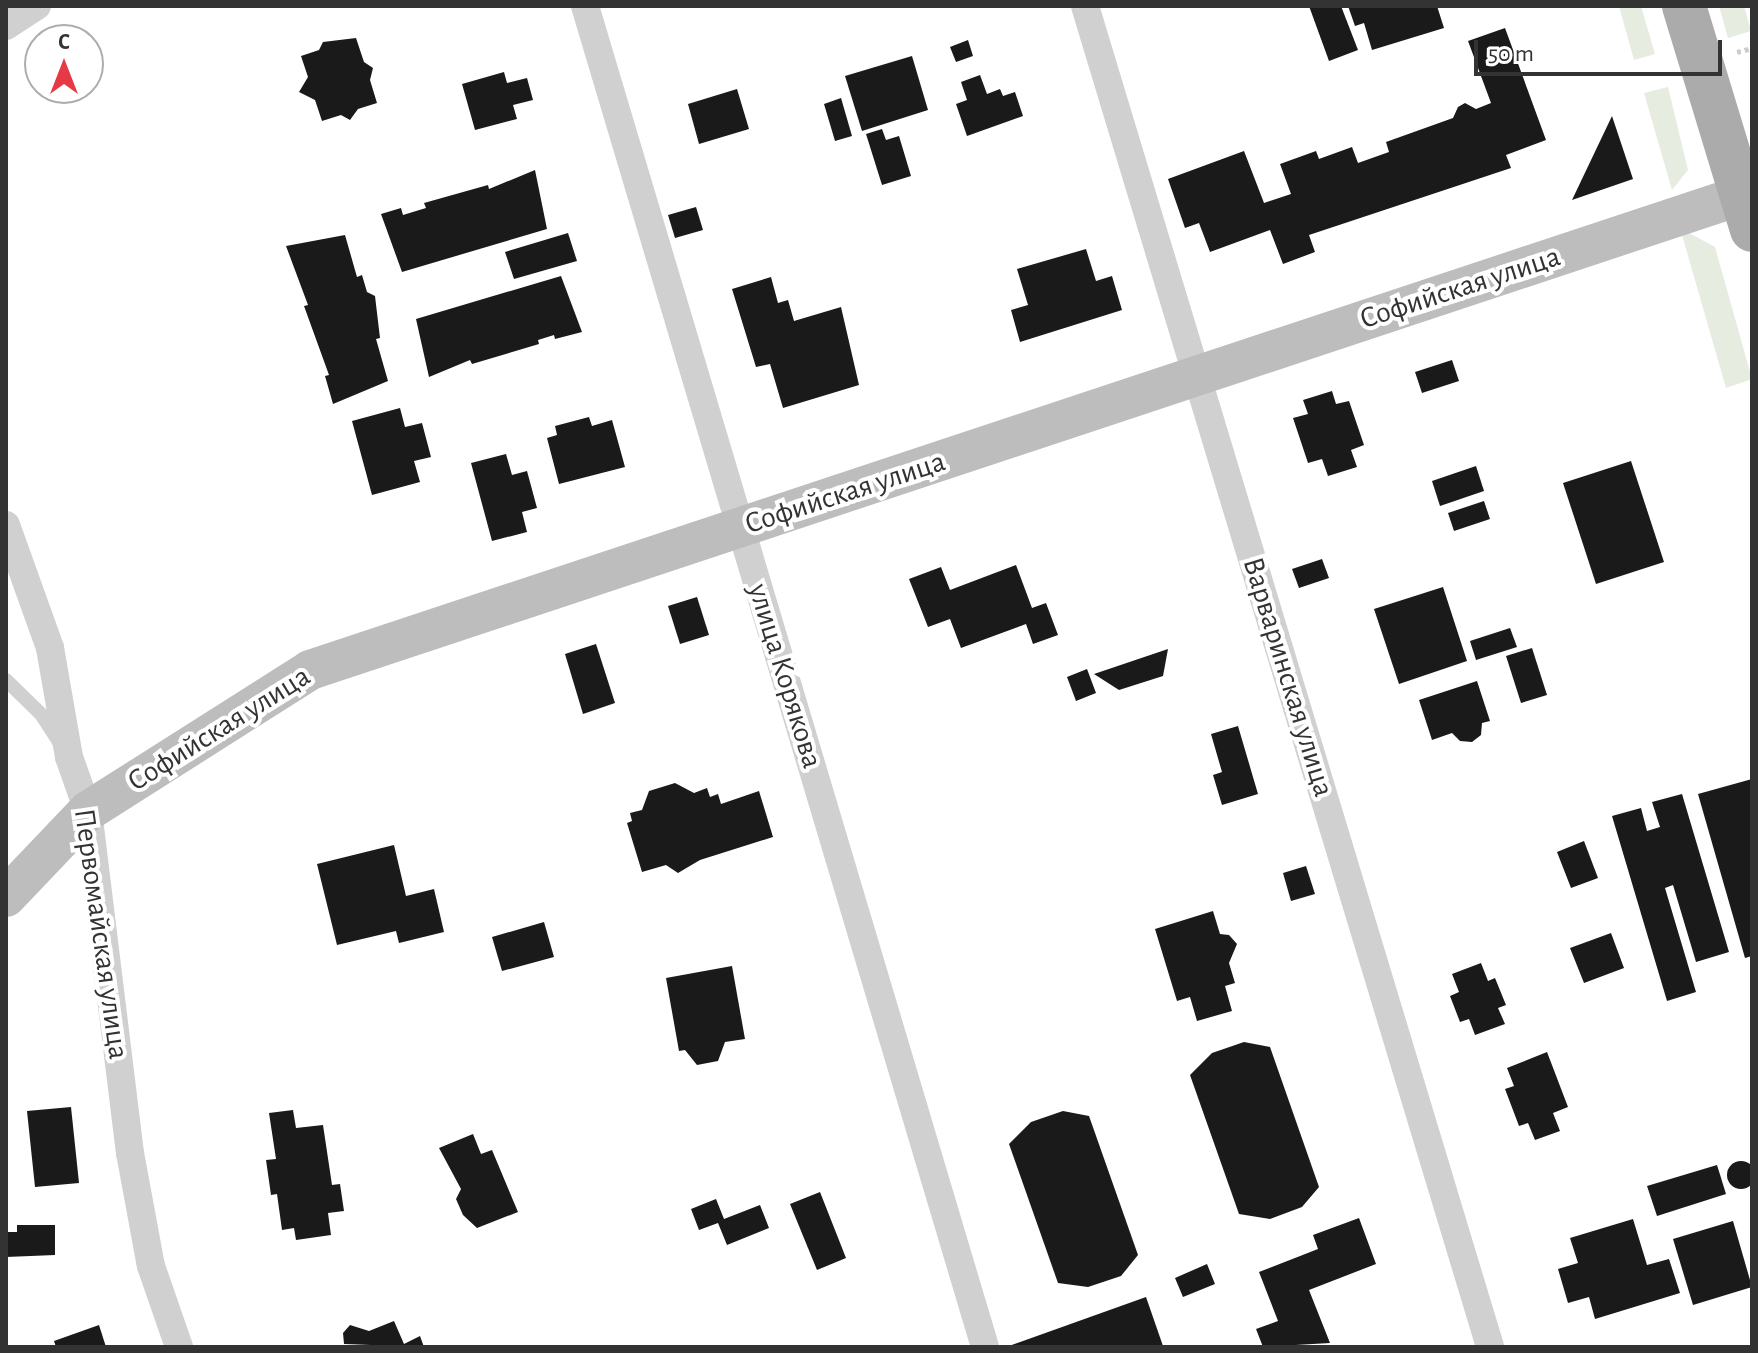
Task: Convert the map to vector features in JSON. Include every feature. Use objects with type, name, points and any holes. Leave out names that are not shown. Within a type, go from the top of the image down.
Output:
[{"type":"main road","points":[[1684,6],[1750,203]]},
{"type":"street","points":[[6,26],[37,6]]},
{"type":"street","name":"улица Корякова","points":[[585,6],[985,1347]]},
{"type":"street","name":"Варваринская улица","points":[[1085,6],[1490,1347]]},
{"type":"street","name":"Софийская улица","points":[[6,897],[88,811],[310,670],[1197,376],[1750,203]]},
{"type":"street","name":"Первомайская улица","points":[[6,525],[50,648],[69,757],[88,811],[130,1153],[151,1266],[179,1347]]},
{"type":"lane","points":[[6,680],[41,714],[69,757]]},
{"type":"path","points":[[1732,53],[1752,48]]},
{"type":"shaded area","points":[[1619,6],[1641,6],[1655,54],[1634,60]]},
{"type":"shaded area","points":[[1719,6],[1744,6],[1751,31],[1728,38]]},
{"type":"shaded area","points":[[1668,87],[1688,170],[1672,190],[1644,93]]},
{"type":"shaded area","points":[[1680,228],[1715,247],[1752,379],[1726,388]]},
{"type":"building","points":[[1309,6],[1341,6],[1358,50],[1329,61]]},
{"type":"building","points":[[1348,6],[1437,6],[1444,28],[1372,50],[1364,23],[1355,26]]},
{"type":"building","points":[[1505,28],[1546,140],[1506,155],[1511,168],[1309,235],[1315,252],[1283,264],[1270,230],[1210,252],[1199,223],[1185,228],[1168,179],[1244,151],[1264,203],[1291,194],[1280,164],[1316,151],[1319,159],[1352,147],[1358,163],[1389,152],[1386,142],[1453,118],[1458,107],[1465,103],[1476,109],[1491,103],[1468,41]]},
{"type":"building","points":[[356,38],[364,62],[373,68],[370,80],[377,103],[358,109],[350,120],[341,115],[322,121],[315,100],[299,92],[308,77],[301,56],[319,50],[323,42]]},
{"type":"building","points":[[968,40],[973,56],[956,62],[950,47]]},
{"type":"building","points":[[912,56],[928,110],[862,131],[845,76]]},
{"type":"building","points":[[504,72],[507,83],[527,78],[533,100],[513,105],[517,119],[475,130],[462,84]]},
{"type":"building","points":[[980,75],[987,94],[1000,89],[1003,96],[1015,92],[1023,116],[967,136],[956,104],[967,100],[961,82]]},
{"type":"building","points":[[737,89],[749,129],[699,144],[688,104]]},
{"type":"building","points":[[841,98],[852,136],[835,141],[824,104]]},
{"type":"building","points":[[1612,116],[1633,179],[1572,200]]},
{"type":"building","points":[[882,129],[886,140],[899,136],[911,176],[882,185],[866,134]]},
{"type":"building","points":[[535,170],[547,229],[402,272],[381,214],[401,208],[403,215],[426,208],[424,203],[488,185],[489,189]]},
{"type":"building","points":[[696,207],[703,230],[675,238],[668,215]]},
{"type":"building","points":[[568,233],[577,261],[514,279],[505,252]]},
{"type":"building","points":[[345,235],[357,277],[362,275],[367,292],[375,296],[380,338],[376,339],[388,381],[333,404],[325,376],[329,375],[286,246]]},
{"type":"building","points":[[1086,249],[1096,281],[1112,276],[1122,310],[1020,342],[1011,310],[1028,305],[1017,269]]},
{"type":"building","points":[[561,276],[582,332],[555,339],[554,335],[538,340],[539,344],[472,364],[470,360],[429,377],[416,319]]},
{"type":"building","points":[[771,277],[778,303],[788,300],[794,321],[841,307],[859,385],[783,408],[770,364],[756,367],[732,289]]},
{"type":"building","points":[[1452,360],[1459,381],[1422,393],[1415,372]]},
{"type":"building","points":[[1332,391],[1336,404],[1349,401],[1364,445],[1351,450],[1357,467],[1328,476],[1322,459],[1308,463],[1293,418],[1308,414],[1303,400]]},
{"type":"building","points":[[400,408],[405,427],[422,423],[431,457],[414,461],[420,482],[372,495],[352,421]]},
{"type":"building","points":[[589,417],[592,426],[612,420],[625,467],[559,484],[547,438],[557,435],[555,426]]},
{"type":"building","points":[[506,454],[512,475],[527,471],[537,508],[522,512],[527,532],[492,541],[471,463]]},
{"type":"building","points":[[1631,461],[1664,562],[1596,584],[1563,483]]},
{"type":"building","points":[[1476,466],[1484,491],[1440,506],[1432,481]]},
{"type":"building","points":[[1484,501],[1490,519],[1454,531],[1448,513]]},
{"type":"building","points":[[1322,559],[1329,578],[1299,588],[1292,569]]},
{"type":"building","points":[[1016,565],[1032,608],[1046,603],[1058,635],[1033,644],[1026,624],[961,648],[950,619],[928,627],[909,579],[941,567],[950,590]]},
{"type":"building","points":[[1443,587],[1467,661],[1399,684],[1374,609]]},
{"type":"building","points":[[697,597],[709,635],[680,644],[668,606]]},
{"type":"building","points":[[1510,628],[1517,647],[1476,660],[1470,641]]},
{"type":"building","points":[[596,644],[615,703],[583,714],[565,654]]},
{"type":"building","points":[[1532,648],[1547,695],[1521,703],[1506,656]]},
{"type":"building","points":[[1168,649],[1163,676],[1119,690],[1094,674]]},
{"type":"building","points":[[1087,669],[1096,693],[1076,701],[1067,677]]},
{"type":"building","points":[[1477,681],[1490,721],[1482,723],[1481,735],[1472,742],[1460,741],[1452,733],[1432,740],[1419,700]]},
{"type":"building","points":[[1238,726],[1258,794],[1222,805],[1213,775],[1222,772],[1211,734]]},
{"type":"building","points":[[1752,779],[1752,956],[1745,958],[1698,794]]},
{"type":"building","points":[[675,783],[694,793],[707,788],[710,797],[718,794],[721,804],[759,791],[773,837],[700,860],[678,873],[666,865],[642,872],[627,823],[632,821],[630,813],[642,810],[649,791]]},
{"type":"building","points":[[1682,794],[1729,952],[1696,962],[1673,885],[1665,888],[1696,992],[1667,1001],[1612,816],[1641,808],[1647,831],[1660,827],[1652,802]]},
{"type":"building","points":[[1584,841],[1598,878],[1571,888],[1557,852]]},
{"type":"building","points":[[394,845],[406,896],[434,889],[444,932],[399,943],[396,931],[337,945],[317,864]]},
{"type":"building","points":[[1306,866],[1315,894],[1291,901],[1283,873]]},
{"type":"building","points":[[1213,911],[1220,934],[1229,935],[1237,944],[1229,963],[1235,983],[1225,986],[1232,1011],[1197,1021],[1190,997],[1177,1001],[1155,929]]},
{"type":"building","points":[[544,922],[554,957],[502,971],[492,937]]},
{"type":"building","points":[[1611,933],[1624,968],[1584,983],[1570,948]]},
{"type":"building","points":[[1481,963],[1488,981],[1495,978],[1506,1005],[1498,1008],[1505,1024],[1475,1035],[1469,1019],[1460,1022],[1450,996],[1459,992],[1452,974]]},
{"type":"building","points":[[732,966],[745,1039],[725,1042],[718,1061],[697,1065],[685,1050],[679,1051],[666,978]]},
{"type":"building","points":[[1244,1042],[1270,1047],[1319,1187],[1302,1207],[1270,1219],[1239,1214],[1190,1075],[1212,1053]]},
{"type":"building","points":[[1547,1052],[1568,1107],[1553,1113],[1560,1131],[1535,1140],[1528,1123],[1519,1126],[1505,1089],[1514,1086],[1507,1068]]},
{"type":"building","points":[[71,1107],[79,1183],[35,1187],[27,1111]]},
{"type":"building","points":[[293,1110],[296,1128],[323,1125],[332,1185],[340,1184],[344,1211],[328,1213],[331,1235],[296,1240],[294,1228],[282,1230],[277,1194],[271,1195],[266,1160],[276,1159],[269,1113]]},
{"type":"building","points":[[1063,1111],[1089,1116],[1138,1255],[1121,1276],[1088,1287],[1058,1283],[1009,1144],[1031,1122]]},
{"type":"building","points":[[473,1134],[481,1154],[492,1150],[518,1212],[477,1228],[463,1215],[456,1199],[461,1189],[439,1148]]},
{"type":"building","points":[[1741,1161],[1751,1165],[1755,1175],[1751,1185],[1741,1189],[1731,1185],[1727,1175],[1731,1165]]},
{"type":"building","points":[[1717,1165],[1726,1194],[1657,1216],[1647,1186]]},
{"type":"building","points":[[820,1192],[846,1258],[817,1270],[790,1204]]},
{"type":"building","points":[[716,1199],[724,1219],[760,1205],[769,1228],[727,1245],[718,1223],[699,1230],[691,1209]]},
{"type":"building","points":[[1359,1218],[1376,1264],[1309,1290],[1330,1343],[1263,1347],[1256,1329],[1278,1321],[1259,1272],[1318,1249],[1313,1235]]},
{"type":"building","points":[[1633,1219],[1647,1265],[1669,1259],[1680,1293],[1595,1319],[1589,1297],[1568,1303],[1558,1269],[1578,1263],[1570,1238]]},
{"type":"building","points":[[1733,1221],[1752,1287],[1693,1305],[1673,1239]]},
{"type":"building","points":[[17,1225],[55,1225],[55,1255],[6,1257],[6,1232],[17,1232]]},
{"type":"building","points":[[1207,1264],[1215,1284],[1183,1297],[1175,1278]]},
{"type":"building","points":[[1146,1297],[1163,1346],[1006,1347]]},
{"type":"building","points":[[394,1321],[404,1344],[420,1336],[424,1347],[344,1344],[343,1333],[350,1325],[369,1331]]},
{"type":"building","points":[[99,1325],[106,1347],[56,1347],[54,1341]]}]
